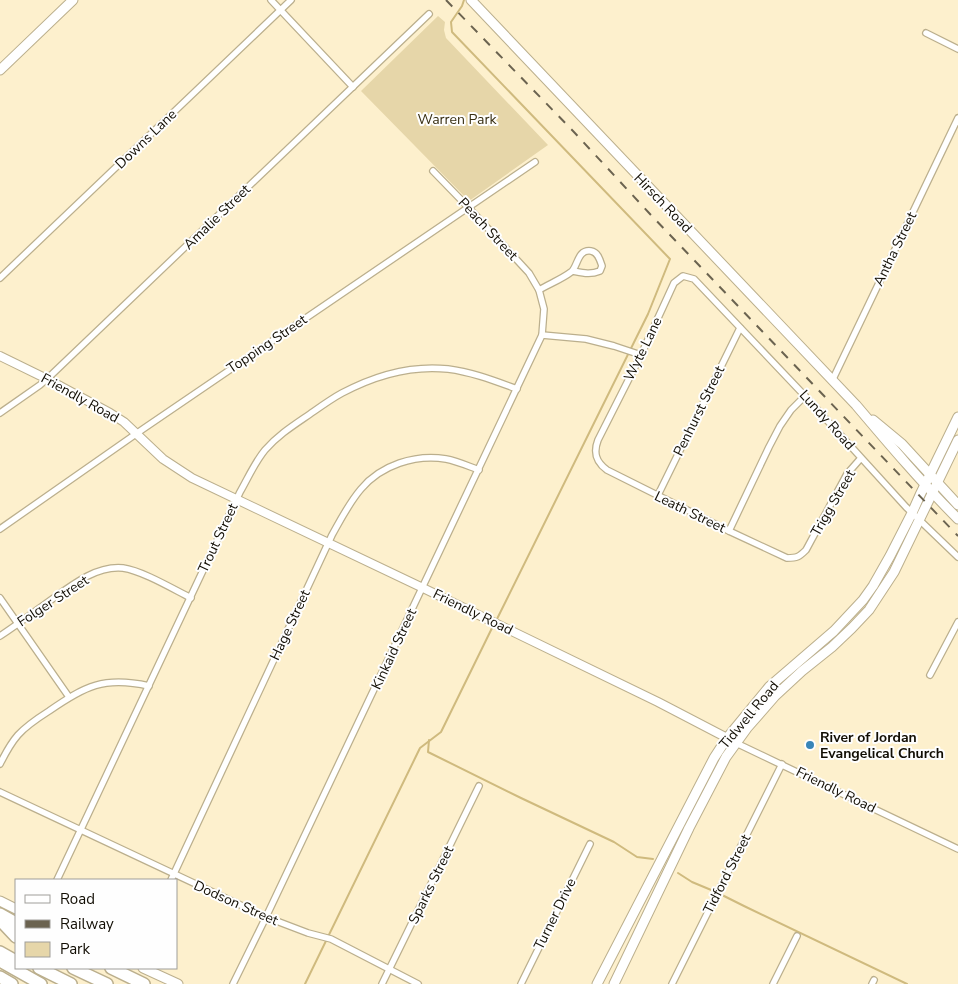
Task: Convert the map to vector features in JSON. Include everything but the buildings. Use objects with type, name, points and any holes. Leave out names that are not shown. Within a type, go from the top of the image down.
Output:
[{"type":"highway","points":[[0,914],[15,922]]},
{"type":"highway","points":[[0,920],[15,937]]},
{"type":"highway","points":[[0,932],[15,938]]},
{"type":"highway","points":[[0,950],[15,956]]},
{"type":"highway","points":[[0,950],[15,960]]},
{"type":"highway","points":[[0,956],[15,964]]},
{"type":"highway","points":[[0,961],[41,984]]},
{"type":"highway","points":[[23,969],[52,984]]},
{"type":"highway","points":[[31,969],[60,984]]},
{"type":"highway","points":[[41,969],[71,984]]},
{"type":"highway","points":[[75,969],[107,984]]},
{"type":"highway","points":[[113,969],[144,984]]},
{"type":"highway","points":[[0,977],[12,984]]},
{"type":"main road","points":[[0,70],[73,0]]},
{"type":"main road","name":"Hirsch Road","points":[[471,0],[832,381],[856,405],[902,444],[958,505]]},
{"type":"main road","name":"Hirsch Road","points":[[856,405],[894,451],[958,519]]},
{"type":"main road","name":"Tidwell Road","points":[[597,984],[685,826],[726,757],[747,728],[800,667],[863,600],[873,586],[912,513],[958,417]]},
{"type":"main road","name":"Tidwell Road","points":[[615,983],[714,758],[727,738],[769,688],[832,646],[871,607],[894,572],[958,440]]},
{"type":"main road","points":[[863,600],[871,607]]},
{"type":"main road","points":[[0,901],[15,908]]},
{"type":"main road","points":[[146,969],[178,984]]},
{"type":"main road","points":[[602,975],[615,983]]},
{"type":"street","points":[[271,0],[353,87]]},
{"type":"street","name":"Downs Lane","points":[[0,278],[291,0]]},
{"type":"street","name":"Amalie Street","points":[[0,413],[47,379],[429,14]]},
{"type":"street","points":[[926,33],[958,49]]},
{"type":"street","name":"Antha Street","points":[[832,381],[958,118]]},
{"type":"street","name":"Topping Street","points":[[0,529],[535,162]]},
{"type":"street","name":"Peach Street","points":[[433,171],[529,273],[539,290]]},
{"type":"street","points":[[539,290],[572,271],[584,252],[588,251],[597,254],[602,266],[600,271],[593,274],[572,271]]},
{"type":"street","name":"Wyte Lane","points":[[599,439],[638,354],[674,283],[684,276],[697,283]]},
{"type":"street","name":"Lundy Road","points":[[697,283],[805,396],[912,513],[958,557]]},
{"type":"street","name":"Kinkaid Street","points":[[233,984],[518,389],[542,335],[544,309],[539,290]]},
{"type":"street","name":"Penhurst Street","points":[[658,495],[740,328]]},
{"type":"street","points":[[542,335],[586,339],[638,354]]},
{"type":"street","name":"Friendly Road","points":[[0,356],[110,412],[124,422],[174,467],[192,478],[423,588],[658,702],[736,743],[958,849]]},
{"type":"street","name":"Trout Street","points":[[57,879],[236,499],[264,451],[284,432],[340,394],[373,379],[418,369],[447,369],[476,375],[518,389]]},
{"type":"street","points":[[729,531],[780,426],[805,396]]},
{"type":"street","name":"Leath Street","points":[[599,439],[595,450],[597,460],[607,470],[787,558],[800,556],[806,550]]},
{"type":"street","name":"Hage Street","points":[[172,877],[328,543],[356,495],[363,486],[384,470],[409,460],[435,458],[461,463],[479,470]]},
{"type":"street","name":"Trigg Street","points":[[806,550],[843,480],[861,458]]},
{"type":"street","name":"Folger Street","points":[[0,636],[72,585],[106,569],[123,568],[139,573],[191,598]]},
{"type":"street","points":[[0,598],[69,697]]},
{"type":"street","points":[[930,675],[958,622]]},
{"type":"street","points":[[0,764],[18,734],[32,722],[82,690],[114,682],[149,686]]},
{"type":"street","name":"Tidford Street","points":[[672,984],[782,764]]},
{"type":"street","name":"Sparks Street","points":[[382,984],[479,786]]},
{"type":"street","name":"Dodson Street","points":[[0,792],[172,877]]},
{"type":"street","name":"Turner Drive","points":[[520,984],[590,844]]},
{"type":"street","name":"Dodson Street","points":[[178,880],[266,918],[338,942],[418,984]]},
{"type":"street","points":[[773,984],[797,936]]},
{"type":"green space","name":"Warren Park","points":[[438,16],[445,22],[446,38],[548,145],[469,201],[361,91]]},
{"type":"waterway","points":[[464,0],[451,22],[452,32],[670,259],[648,314],[496,621]]},
{"type":"waterway","points":[[305,984],[420,748],[441,732],[493,626]]},
{"type":"waterway","points":[[429,740],[428,752],[614,842],[637,857],[653,859]]},
{"type":"waterway","points":[[678,873],[692,882],[716,892]]},
{"type":"waterway","points":[[720,894],[907,984]]},
{"type":"railway","points":[[446,0],[958,536]]},
{"type":"place","name":"River of Jordan Evangelical Church","points":[[810,745]]}]
